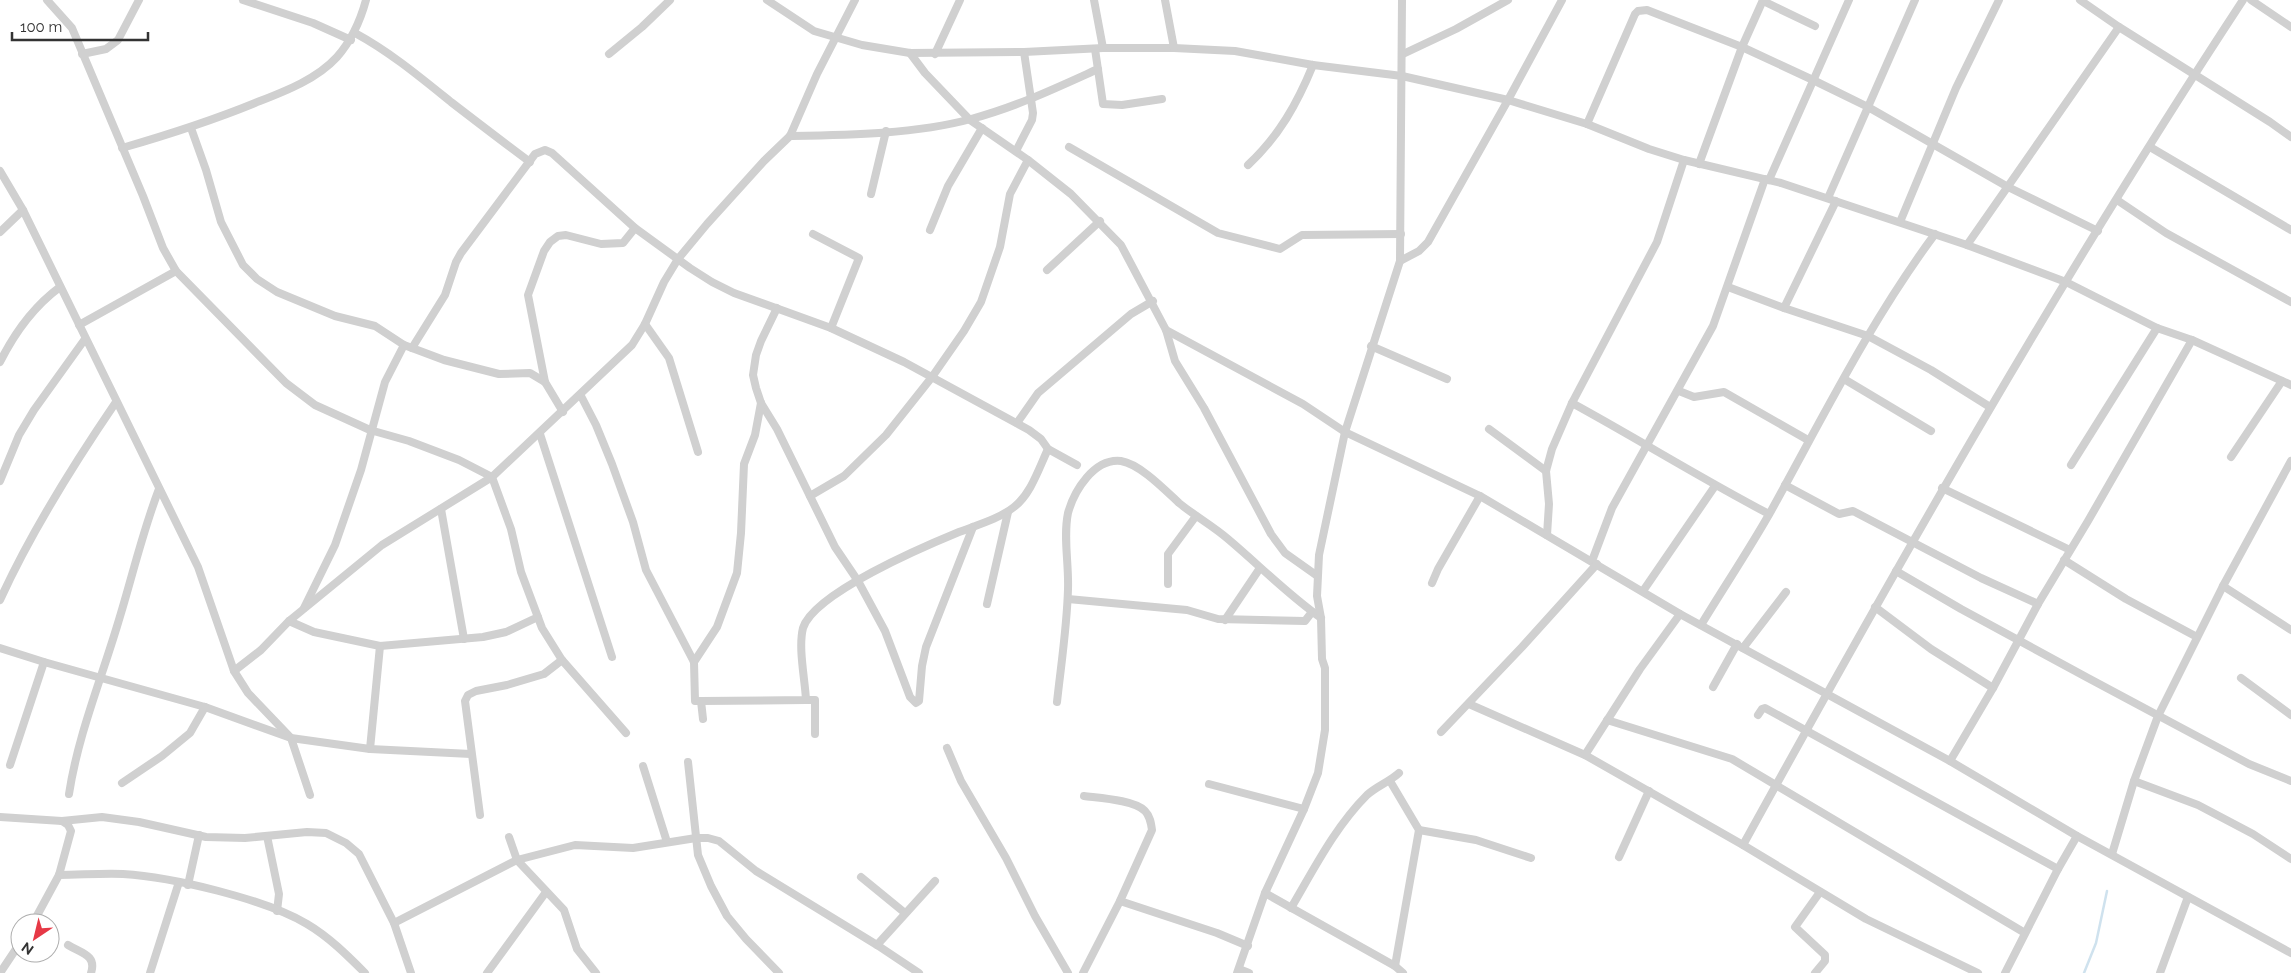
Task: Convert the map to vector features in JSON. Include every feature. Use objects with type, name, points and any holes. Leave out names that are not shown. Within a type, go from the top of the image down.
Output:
[{"type":"street","points":[[47,0],[72,28],[163,248],[176,271],[286,383],[315,405],[370,430],[409,441],[459,460],[492,477],[511,530],[521,572],[542,628],[562,660],[626,733]]},
{"type":"street","points":[[82,54],[106,49],[118,40],[139,0]]},
{"type":"street","points":[[243,0],[375,43],[413,70],[530,162]]},
{"type":"street","points":[[122,148],[191,128],[292,88],[325,68],[353,36],[366,0]]},
{"type":"street","points":[[609,54],[642,27],[670,0]]},
{"type":"street","points":[[768,0],[814,31],[834,38],[910,53],[1024,52],[1099,48],[1174,48],[1235,52],[1313,65],[1402,76],[1508,100],[1587,124],[1649,149],[1832,199],[1967,245],[2066,282],[2157,328],[2192,340],[2291,385]]},
{"type":"street","points":[[234,671],[260,650],[289,622],[382,545],[492,477],[581,396],[632,345],[645,324],[664,282],[678,259],[764,161],[790,136],[834,38],[854,0]]},
{"type":"street","points":[[935,54],[960,0]]},
{"type":"street","points":[[1094,0],[1099,48],[1098,69],[1102,100],[1105,106],[1162,99]]},
{"type":"street","points":[[1165,0],[1174,48]]},
{"type":"street","points":[[1403,54],[1450,32],[1508,0]]},
{"type":"street","points":[[1400,261],[1419,251],[1428,242],[1562,0]]},
{"type":"street","points":[[1699,164],[1742,47],[1763,0],[1815,26]]},
{"type":"street","points":[[1441,732],[1469,704],[1594,562],[1612,508],[1714,326],[1740,247],[1767,180],[1849,0]]},
{"type":"street","points":[[1784,308],[1832,199],[1868,107],[1915,0]]},
{"type":"street","points":[[1900,222],[1956,88],[2000,0]]},
{"type":"street","points":[[2080,0],[2291,137]]},
{"type":"street","points":[[1743,845],[1942,488],[2066,282],[2243,0]]},
{"type":"street","points":[[2251,0],[2291,27]]},
{"type":"street","points":[[1249,973],[1238,971],[1266,893],[1304,810],[1318,773],[1325,730],[1325,668],[1322,659],[1321,618],[1316,575],[1345,432],[1371,346],[1400,261],[1403,1]]},
{"type":"street","points":[[1587,124],[1635,14],[1638,11],[1646,10],[1742,47],[1813,80],[1868,107],[2008,187],[2098,231]]},
{"type":"street","points":[[1967,245],[2119,27]]},
{"type":"street","points":[[1016,151],[1032,120],[1032,99],[1024,52]]},
{"type":"street","points":[[910,53],[925,73],[970,120],[1016,151],[1071,194],[1100,221],[1121,245],[1153,301],[1166,330],[1175,361],[1204,408],[1271,534],[1285,553],[1316,575]]},
{"type":"street","points":[[1248,165],[1286,122],[1313,65]]},
{"type":"street","points":[[790,136],[918,129],[970,120],[1032,99],[1098,69]]},
{"type":"street","points":[[191,128],[206,170],[221,222],[243,265],[258,279],[277,292],[335,316],[374,326],[408,347],[444,360],[499,374],[530,373],[545,382]]},
{"type":"street","points":[[930,230],[948,186],[982,128]]},
{"type":"street","points":[[872,194],[886,131]]},
{"type":"street","points":[[1069,147],[1218,233],[1248,242],[1280,249],[1302,235],[1401,234]]},
{"type":"street","points":[[2150,147],[2291,230]]},
{"type":"street","points":[[302,612],[335,545],[361,470],[370,430],[385,382],[445,295],[461,253],[535,154],[544,150],[552,153],[635,228],[690,268],[727,289],[832,328],[904,362],[1017,422],[1041,439],[1048,449],[1076,465]]},
{"type":"street","points":[[810,496],[833,483],[856,466],[886,435],[932,377],[981,302],[1000,247],[1010,194],[1028,160]]},
{"type":"street","points":[[1547,535],[1549,504],[1546,471],[1552,449],[1572,403],[1657,242],[1684,160]]},
{"type":"street","points":[[0,171],[23,210],[198,567],[234,671],[248,693],[291,738],[310,795]]},
{"type":"street","points":[[2117,200],[2166,232],[2291,302]]},
{"type":"street","points":[[0,232],[23,210]]},
{"type":"street","points":[[1048,270],[1100,221]]},
{"type":"street","points":[[563,412],[545,382],[528,295],[544,251],[550,242],[558,236],[566,235],[601,244],[623,243],[635,228]]},
{"type":"street","points":[[813,234],[859,258],[832,328]]},
{"type":"street","points":[[1701,625],[1769,514],[1808,440],[1868,336],[1935,234]]},
{"type":"street","points":[[79,325],[176,271]]},
{"type":"street","points":[[0,362],[28,316],[40,302],[60,287]]},
{"type":"street","points":[[1728,287],[1868,336],[1931,370],[1990,408]]},
{"type":"street","points":[[1017,422],[1038,393],[1131,314],[1153,301]]},
{"type":"street","points":[[777,308],[760,341],[756,355],[753,375],[761,403],[769,413],[835,547],[858,581],[885,631],[910,697],[916,703],[920,697],[922,666],[926,647],[973,527]]},
{"type":"street","points":[[645,324],[669,358],[698,452]]},
{"type":"street","points":[[2071,465],[2157,328]]},
{"type":"street","points":[[1166,330],[1303,404],[1345,432],[1480,496],[1680,614],[1950,761],[2078,836],[2291,953]]},
{"type":"street","points":[[0,481],[19,435],[34,410],[85,339]]},
{"type":"street","points":[[1950,761],[1993,688],[2038,604],[2192,340]]},
{"type":"street","points":[[1371,346],[1447,379]]},
{"type":"street","points":[[1844,378],[1930,431]]},
{"type":"street","points":[[2232,457],[2282,381]]},
{"type":"street","points":[[1679,391],[1702,397],[1724,392],[1808,440]]},
{"type":"street","points":[[581,396],[596,425],[612,464],[633,522],[646,570],[694,662],[695,701],[816,700],[815,734]]},
{"type":"street","points":[[0,600],[19,559],[86,446],[116,402]]},
{"type":"street","points":[[694,662],[717,627],[737,573],[744,464],[755,434],[761,403]]},
{"type":"street","points":[[1572,403],[1649,444],[1715,486],[1769,514]]},
{"type":"street","points":[[1489,429],[1546,471]]},
{"type":"street","points":[[540,434],[612,657]]},
{"type":"street","points":[[806,700],[802,642],[804,628],[811,615],[820,606],[858,581],[911,552],[1008,512],[1025,496],[1048,449]]},
{"type":"street","points":[[1057,702],[1068,599],[1069,569],[1066,524],[1068,512],[1072,500],[1086,477],[1098,468],[1115,461],[1130,464],[1154,480],[1196,516],[1227,538],[1321,618]]},
{"type":"street","points":[[2112,854],[2134,781],[2158,716],[2222,586],[2291,461]]},
{"type":"street","points":[[1785,485],[1839,514],[1853,511],[1981,578],[2038,604]]},
{"type":"street","points":[[1643,591],[1715,486]]},
{"type":"street","points":[[1942,488],[2070,550]]},
{"type":"street","points":[[69,794],[73,766],[118,623],[148,518],[159,489]]},
{"type":"street","points":[[1432,583],[1480,496]]},
{"type":"street","points":[[441,509],[464,639]]},
{"type":"street","points":[[987,604],[1008,512]]},
{"type":"street","points":[[1168,584],[1168,554],[1196,516]]},
{"type":"street","points":[[2064,560],[2126,598],[2197,637]]},
{"type":"street","points":[[1225,620],[1260,568]]},
{"type":"street","points":[[1896,571],[2158,716],[2249,764],[2291,781]]},
{"type":"street","points":[[2222,586],[2291,630]]},
{"type":"street","points":[[1713,687],[1740,646],[1786,592]]},
{"type":"street","points":[[1068,599],[1186,610],[1225,620],[1305,621],[1312,612]]},
{"type":"street","points":[[1875,608],[1931,649],[1993,688]]},
{"type":"street","points":[[1586,755],[1640,669],[1680,614]]},
{"type":"street","points":[[289,622],[314,632],[380,646],[464,639],[506,632],[538,617]]},
{"type":"street","points":[[370,749],[380,646]]},
{"type":"street","points":[[0,648],[205,707],[291,738],[370,749],[472,754]]},
{"type":"street","points":[[480,815],[465,701],[468,695],[476,691],[507,685],[544,674],[562,660]]},
{"type":"street","points":[[10,765],[44,662]]},
{"type":"street","points":[[2241,678],[2291,715]]},
{"type":"street","points":[[701,701],[703,719]]},
{"type":"street","points":[[1469,704],[1586,755],[1743,845],[1866,919],[1978,973]]},
{"type":"street","points":[[122,783],[162,756],[190,733],[205,707]]},
{"type":"street","points":[[1758,715],[1765,708],[2058,869]]},
{"type":"street","points":[[1607,720],[1732,759],[2025,933]]},
{"type":"street","points":[[947,748],[961,780],[1006,858],[1034,916],[1068,973]]},
{"type":"street","points":[[688,762],[698,855],[711,886],[727,916],[746,939],[780,973]]},
{"type":"street","points":[[643,766],[667,842]]},
{"type":"street","points":[[1291,908],[1347,817],[1376,788],[1390,781],[1399,773]]},
{"type":"street","points":[[1390,781],[1419,830],[1395,966]]},
{"type":"street","points":[[2134,781],[2198,805],[2253,834],[2291,859]]},
{"type":"street","points":[[1209,784],[1304,810]]},
{"type":"street","points":[[1619,857],[1649,791]]},
{"type":"street","points":[[1083,973],[1120,901],[1152,830],[1150,820],[1145,811],[1134,804],[1084,796]]},
{"type":"street","points":[[0,818],[62,822],[102,817],[139,822],[198,835],[245,838],[307,832],[326,833],[346,843],[359,854],[394,923],[411,973]]},
{"type":"street","points":[[38,913],[58,875],[71,830],[68,825],[62,822]]},
{"type":"street","points":[[1419,830],[1476,840],[1531,858]]},
{"type":"street","points":[[188,884],[198,835]]},
{"type":"street","points":[[268,836],[279,894],[278,911]]},
{"type":"street","points":[[2005,973],[2058,869],[2078,836]]},
{"type":"street","points":[[509,837],[517,860],[564,910],[577,949],[596,973]]},
{"type":"street","points":[[394,923],[517,860],[574,845],[633,848],[696,838],[719,841],[756,871],[877,944],[919,973]]},
{"type":"street","points":[[58,875],[124,874],[179,882],[241,898],[278,911],[306,924],[343,951],[365,973]]},
{"type":"street","points":[[861,877],[905,913]]},
{"type":"street","points":[[877,944],[935,881]]},
{"type":"street","points":[[150,973],[179,882]]},
{"type":"street","points":[[487,973],[546,892]]},
{"type":"street","points":[[1815,973],[1825,961],[1825,955],[1795,927],[1820,892]]},
{"type":"street","points":[[1266,893],[1395,966],[1403,973]]},
{"type":"street","points":[[2160,973],[2188,897]]},
{"type":"street","points":[[1120,901],[1157,912],[1248,946]]},
{"type":"street","points":[[68,945],[92,958],[94,964],[91,973]]},
{"type":"street","points":[[3,971],[10,959]]},
{"type":"waterway","points":[[2084,973],[2096,943],[2107,891]]}]
